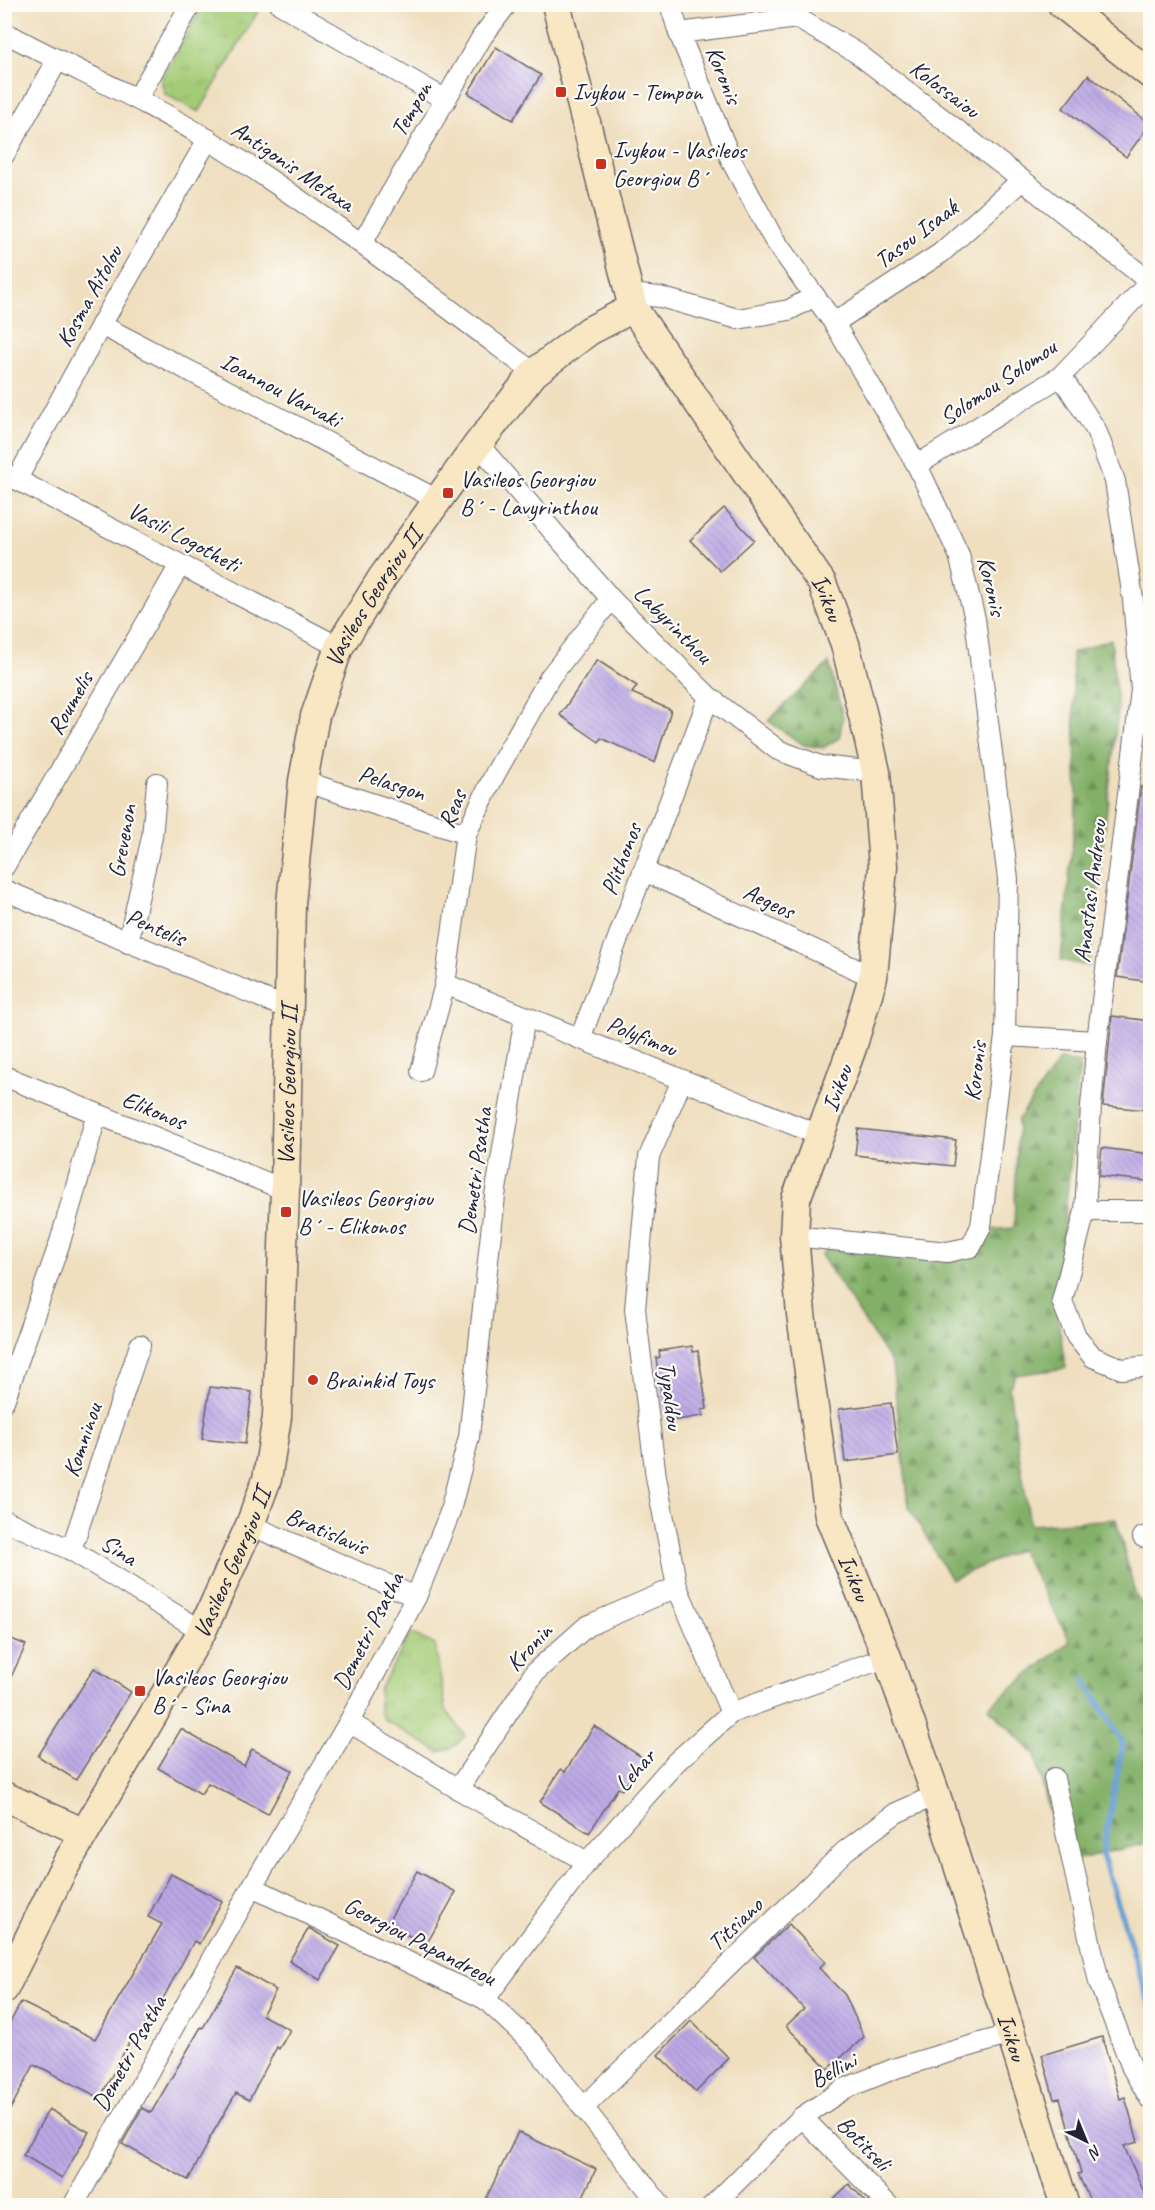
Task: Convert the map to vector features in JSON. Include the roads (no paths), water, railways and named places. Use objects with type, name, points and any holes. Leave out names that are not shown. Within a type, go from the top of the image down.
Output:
[{"type":"street","points":[[137,99],[191,4]]},
{"type":"street","name":"Tempon","points":[[362,243],[482,37],[507,4]]},
{"type":"street","name":"Ivikou","points":[[556,4],[631,301],[822,583],[845,644],[876,772],[883,867],[873,977],[852,1048],[796,1199],[794,1236],[801,1314],[829,1516],[887,1657],[936,1795],[1065,2205]]},
{"type":"street","name":"Koronis","points":[[670,4],[679,33],[732,162],[773,238],[834,323],[917,465],[959,555],[975,619],[1008,879],[1005,1036],[981,1226],[971,1247],[947,1252],[794,1236]]},
{"type":"street","points":[[1062,4],[1150,74]]},
{"type":"street","points":[[288,6],[446,100]]},
{"type":"street","name":"Kolossaiou","points":[[679,33],[799,11],[1022,180],[1150,282]]},
{"type":"street","name":"Antigonis Metaxa","points":[[4,32],[57,61],[137,99],[208,139],[362,243],[534,373]]},
{"type":"street","points":[[4,155],[57,61]]},
{"type":"street","name":"Kosma Aitolou","points":[[11,476],[208,139]]},
{"type":"street","name":"Tasou Isaak","points":[[834,323],[941,253],[1022,180]]},
{"type":"street","name":"Solomou Solomou","points":[[917,465],[1061,376],[1150,282]]},
{"type":"street","points":[[631,301],[660,297],[738,319],[789,310],[815,296]]},
{"type":"street","name":"Vasileos Georgiou II","points":[[4,1989],[61,1873],[202,1631],[250,1525],[267,1479],[277,1417],[285,1190],[291,904],[303,781],[315,716],[339,647],[382,578],[478,444],[534,373],[631,301]]},
{"type":"street","name":"Ioannou Varvaki","points":[[101,325],[438,500]]},
{"type":"street","name":"Anastasi Andreou","points":[[1061,376],[1096,430],[1115,481],[1146,691],[1097,1041],[1085,1211],[1062,1301],[1076,1336],[1093,1358],[1122,1369],[1150,1366]]},
{"type":"street","name":"Labyrinthou","points":[[478,444],[611,599],[709,697],[778,750],[820,766],[876,772]]},
{"type":"street","name":"Vasili Logotheti","points":[[11,476],[339,647]]},
{"type":"street","name":"Roumelis","points":[[4,867],[180,565]]},
{"type":"street","name":"Reas","points":[[421,1071],[445,984],[466,834],[495,774],[550,677],[611,599]]},
{"type":"street","name":"Plithonos","points":[[580,1039],[709,697]]},
{"type":"street","name":"Pelasgon","points":[[303,781],[466,834]]},
{"type":"street","name":"Grevenon","points":[[128,943],[152,837],[157,783]]},
{"type":"street","name":"Aegeos","points":[[644,871],[873,977]]},
{"type":"street","name":"Pentelis","points":[[4,890],[289,1009]]},
{"type":"street","name":"Polyfimou","points":[[445,984],[819,1135]]},
{"type":"street","name":"Demetri Psatha","points":[[74,2205],[252,1887],[349,1722],[416,1597],[449,1515],[469,1437],[495,1196],[525,1017]]},
{"type":"street","points":[[1005,1036],[1097,1041]]},
{"type":"street","name":"Elikonos","points":[[4,1076],[285,1190]]},
{"type":"street","name":"Typaldou","points":[[682,1080],[649,1157],[635,1309],[656,1477],[677,1587],[731,1713]]},
{"type":"street","points":[[4,1401],[60,1242],[97,1114]]},
{"type":"street","points":[[1085,1211],[1150,1211]]},
{"type":"street","name":"Komninou","points":[[71,1550],[140,1345]]},
{"type":"street","name":"Sina","points":[[4,1520],[71,1550],[202,1631]]},
{"type":"street","name":"Bratislavis","points":[[250,1525],[416,1597]]},
{"type":"street","name":"Kronin","points":[[458,1789],[535,1672],[586,1626],[677,1587]]},
{"type":"street","name":"Lehar","points":[[485,1999],[587,1862],[675,1762],[731,1713],[887,1657]]},
{"type":"street","points":[[349,1722],[458,1789],[587,1862]]},
{"type":"street","points":[[1054,1778],[1099,1982],[1132,2068],[1150,2099]]},
{"type":"street","name":"Titsiano","points":[[583,2108],[845,1851],[896,1814],[936,1795]]},
{"type":"street","points":[[4,1796],[84,1833]]},
{"type":"street","name":"Georgiou Papandreou","points":[[252,1887],[485,1999],[534,2045],[661,2205]]},
{"type":"street","name":"Bellini","points":[[712,2205],[802,2117],[844,2089],[896,2068],[1011,2034]]},
{"type":"street","name":"Botitseli","points":[[802,2117],[889,2205]]},
{"type":"waterway","points":[[1085,1680],[1123,1743],[1102,1854],[1150,2005]]},
{"type":"place","name":"Ivykou - Tempon","points":[[561,92]]},
{"type":"place","name":"Ivykou - Vasileos Georgiou B´","points":[[601,164]]},
{"type":"place","name":"Vasileos Georgiou B´ - Lavyrinthou","points":[[448,493]]},
{"type":"place","name":"Vasileos Georgiou B´ - Elikonos","points":[[286,1212]]},
{"type":"place","name":"Brainkid Toys","points":[[313,1380]]},
{"type":"place","name":"Vasileos Georgiou B´ - Sina","points":[[140,1691]]}]
